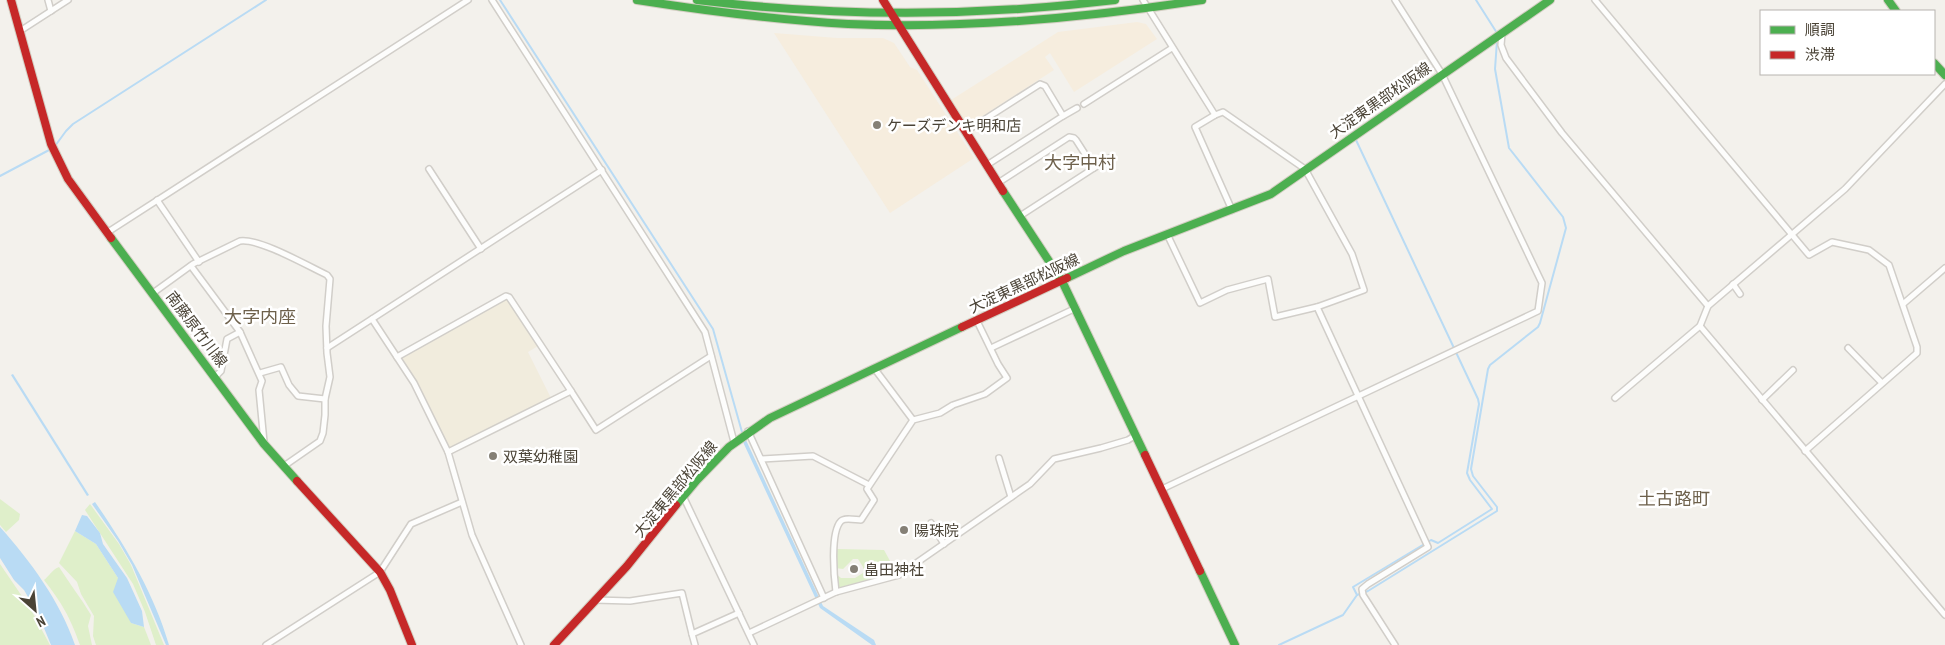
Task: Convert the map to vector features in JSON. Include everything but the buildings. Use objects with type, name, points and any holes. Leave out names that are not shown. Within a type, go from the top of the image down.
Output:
[{"type":"main road","name":"南藤原竹川線","points":[[11,0],[53,147],[68,179],[264,444],[380,572],[390,590],[412,645]]},
{"type":"main road","points":[[637,0],[752,17],[898,26],[1017,23],[1093,16],[1202,0]]},
{"type":"main road","points":[[697,0],[808,9],[890,12],[1000,11],[1115,0]]},
{"type":"main road","points":[[882,0],[1062,281],[1235,645]]},
{"type":"main road","name":"大淀東黒部松阪線","points":[[554,645],[638,554],[715,458],[748,431],[770,418],[874,368],[1124,251],[1271,194],[1550,0]]},
{"type":"main road","points":[[1935,64],[1945,76]]},
{"type":"street","points":[[48,0],[51,11]]},
{"type":"street","points":[[20,30],[68,0]]},
{"type":"street","points":[[108,232],[468,0]]},
{"type":"street","points":[[492,0],[705,332],[734,442]]},
{"type":"street","points":[[1143,0],[1214,115]]},
{"type":"street","points":[[1162,489],[1538,311],[1542,283],[1442,74],[1395,0]]},
{"type":"street","points":[[1595,0],[1809,254],[1832,242],[1869,250],[1889,265],[1918,353],[1805,450]]},
{"type":"street","points":[[1499,36],[1506,58],[1562,133],[1708,306]]},
{"type":"street","points":[[1084,104],[1172,48]]},
{"type":"street","points":[[965,132],[1040,84],[1044,86],[1063,116]]},
{"type":"street","points":[[1615,398],[1700,326],[1708,306],[1845,189],[1945,84]]},
{"type":"street","points":[[987,165],[1077,108]]},
{"type":"street","points":[[1167,234],[1200,303],[1227,290],[1268,279],[1275,317],[1317,307],[1364,290],[1352,254],[1305,169],[1262,137],[1223,112],[1214,115],[1195,127],[1232,210]]},
{"type":"street","points":[[998,183],[1072,137],[1076,140],[1094,168]]},
{"type":"street","points":[[1020,216],[1109,158]]},
{"type":"street","points":[[429,169],[481,248]]},
{"type":"street","points":[[327,348],[602,170]]},
{"type":"street","points":[[157,200],[199,262]]},
{"type":"street","points":[[153,293],[191,266],[240,241],[247,240],[279,252],[327,275],[331,284],[326,326],[330,377],[325,399],[326,415],[323,433],[320,441],[284,466]]},
{"type":"street","points":[[191,266],[231,317],[260,373],[262,381],[259,390],[264,444]]},
{"type":"street","points":[[1903,304],[1945,268]]},
{"type":"street","points":[[1733,284],[1740,294]]},
{"type":"street","points":[[396,357],[506,296],[510,297],[596,430],[711,356]]},
{"type":"street","points":[[1317,307],[1428,548],[1364,587],[1363,593],[1395,645]]},
{"type":"street","points":[[991,348],[1076,308]]},
{"type":"street","points":[[372,319],[414,383],[448,452],[472,535],[521,645]]},
{"type":"street","points":[[836,592],[833,569],[837,529],[844,519],[861,520],[874,500],[867,489],[869,485],[913,420],[940,413],[985,394],[1007,378],[977,321]]},
{"type":"street","points":[[1700,326],[1945,615]]},
{"type":"street","points":[[215,377],[221,371],[226,340],[240,332]]},
{"type":"street","points":[[1848,348],[1882,383]]},
{"type":"street","points":[[260,373],[281,367],[289,385],[298,396],[325,399]]},
{"type":"street","points":[[874,368],[913,420]]},
{"type":"street","points":[[1762,400],[1792,370]]},
{"type":"street","points":[[448,452],[571,391]]},
{"type":"street","points":[[748,431],[823,599]]},
{"type":"street","points":[[749,633],[836,592],[894,577],[1030,484],[1058,457],[1101,448],[1128,440],[1136,435]]},
{"type":"street","points":[[761,459],[813,456],[869,485]]},
{"type":"street","points":[[999,458],[1011,497]]},
{"type":"street","points":[[683,496],[754,645]]},
{"type":"street","points":[[266,645],[380,572],[411,524],[462,502]]},
{"type":"street","points":[[931,523],[944,544]]},
{"type":"street","points":[[594,600],[630,601],[682,593],[695,645]]},
{"type":"street","points":[[692,634],[739,613]]},
{"type":"shaded area","points":[[1137,22],[1146,24],[1157,39],[1074,92],[1050,53],[1045,57],[1054,70],[967,126],[951,100],[1058,32]]},
{"type":"shaded area","points":[[774,33],[837,38],[883,38],[894,43],[910,67],[917,70],[974,158],[890,213]]},
{"type":"shaded area","points":[[505,298],[509,299],[538,346],[528,352],[551,398],[449,448],[403,357]]},
{"type":"green space","points":[[0,499],[20,514],[19,520],[6,532],[0,525]]},
{"type":"green space","points":[[90,504],[119,544],[131,565],[164,645],[156,645],[133,584],[85,510]]},
{"type":"green space","points":[[75,531],[96,544],[118,578],[131,623],[144,627],[151,645],[96,645],[93,636],[94,616],[81,594],[77,582],[59,563]]},
{"type":"green space","points":[[837,549],[884,550],[895,570],[892,576],[838,588],[836,574],[841,578],[855,578],[863,573],[863,567],[858,559],[853,559],[843,569],[835,568]]},
{"type":"green space","points":[[0,564],[30,608],[50,645],[0,645]]},
{"type":"green space","points":[[59,567],[91,615],[88,626],[92,645],[80,645],[65,611],[44,580]]},
{"type":"water","points":[[13,374],[89,495],[87,496],[11,375]]},
{"type":"water","points":[[746,440],[823,606],[874,640],[876,645],[872,645],[820,608],[743,442]]},
{"type":"water","points":[[95,502],[118,536],[138,571],[163,626],[169,645],[166,645],[132,565],[92,504]]},
{"type":"water","points":[[82,515],[87,516],[100,533],[103,544],[127,578],[142,611],[144,627],[131,623],[113,592],[118,578],[96,544],[75,531]]},
{"type":"water","points":[[0,527],[44,583],[69,629],[75,645],[51,645],[39,616],[24,590],[14,580],[0,558]]},
{"type":"waterway","points":[[55,146],[73,124],[266,0]]},
{"type":"waterway","points":[[500,0],[713,329],[742,432]]},
{"type":"waterway","points":[[1476,0],[1497,33]]},
{"type":"waterway","points":[[1357,595],[1368,591],[1497,511],[1497,507],[1473,476],[1471,469],[1488,369],[1490,365],[1538,327],[1566,228],[1563,217],[1509,148],[1495,69],[1497,41]]},
{"type":"waterway","points":[[1279,645],[1343,615],[1357,595],[1353,587],[1431,540],[1438,543],[1492,509],[1470,480],[1467,473],[1479,404],[1478,399],[1356,140]]},
{"type":"waterway","points":[[0,176],[51,149]]},
{"type":"traffic: fast","points":[[637,0],[768,18],[892,25],[1025,21],[1114,12],[1202,0]]},
{"type":"traffic: fast","points":[[697,0],[801,10],[906,13],[1011,10],[1115,0]]},
{"type":"traffic: fast","points":[[1067,278],[1124,251],[1271,194],[1550,0]]},
{"type":"traffic: fast","points":[[1888,0],[1895,10]]},
{"type":"traffic: fast","points":[[1935,64],[1945,75]]},
{"type":"traffic: fast","points":[[1003,191],[1062,281],[1145,455]]},
{"type":"traffic: fast","points":[[111,238],[264,444],[297,481]]},
{"type":"traffic: fast","points":[[676,505],[729,447],[770,418],[962,327]]},
{"type":"traffic: fast","points":[[1200,571],[1235,645]]},
{"type":"traffic: jam","points":[[11,0],[51,144],[68,179],[111,238]]},
{"type":"traffic: jam","points":[[883,0],[1003,191]]},
{"type":"traffic: jam","points":[[962,327],[1067,278]]},
{"type":"traffic: jam","points":[[1145,455],[1200,571]]},
{"type":"traffic: jam","points":[[297,481],[380,572],[390,590],[412,645]]},
{"type":"traffic: jam","points":[[554,645],[627,566],[676,505]]},
{"type":"place","name":"ケーズデンキ明和店","points":[[877,125]]},
{"type":"place","name":"双葉幼稚園","points":[[493,456]]},
{"type":"place","name":"陽珠院","points":[[904,530]]},
{"type":"place","name":"畠田神社","points":[[854,569]]},
{"type":"district","name":"大字中村","points":[[1080,162]]},
{"type":"district","name":"大字内座","points":[[260,316]]},
{"type":"district","name":"土古路町","points":[[1674,498]]}]
